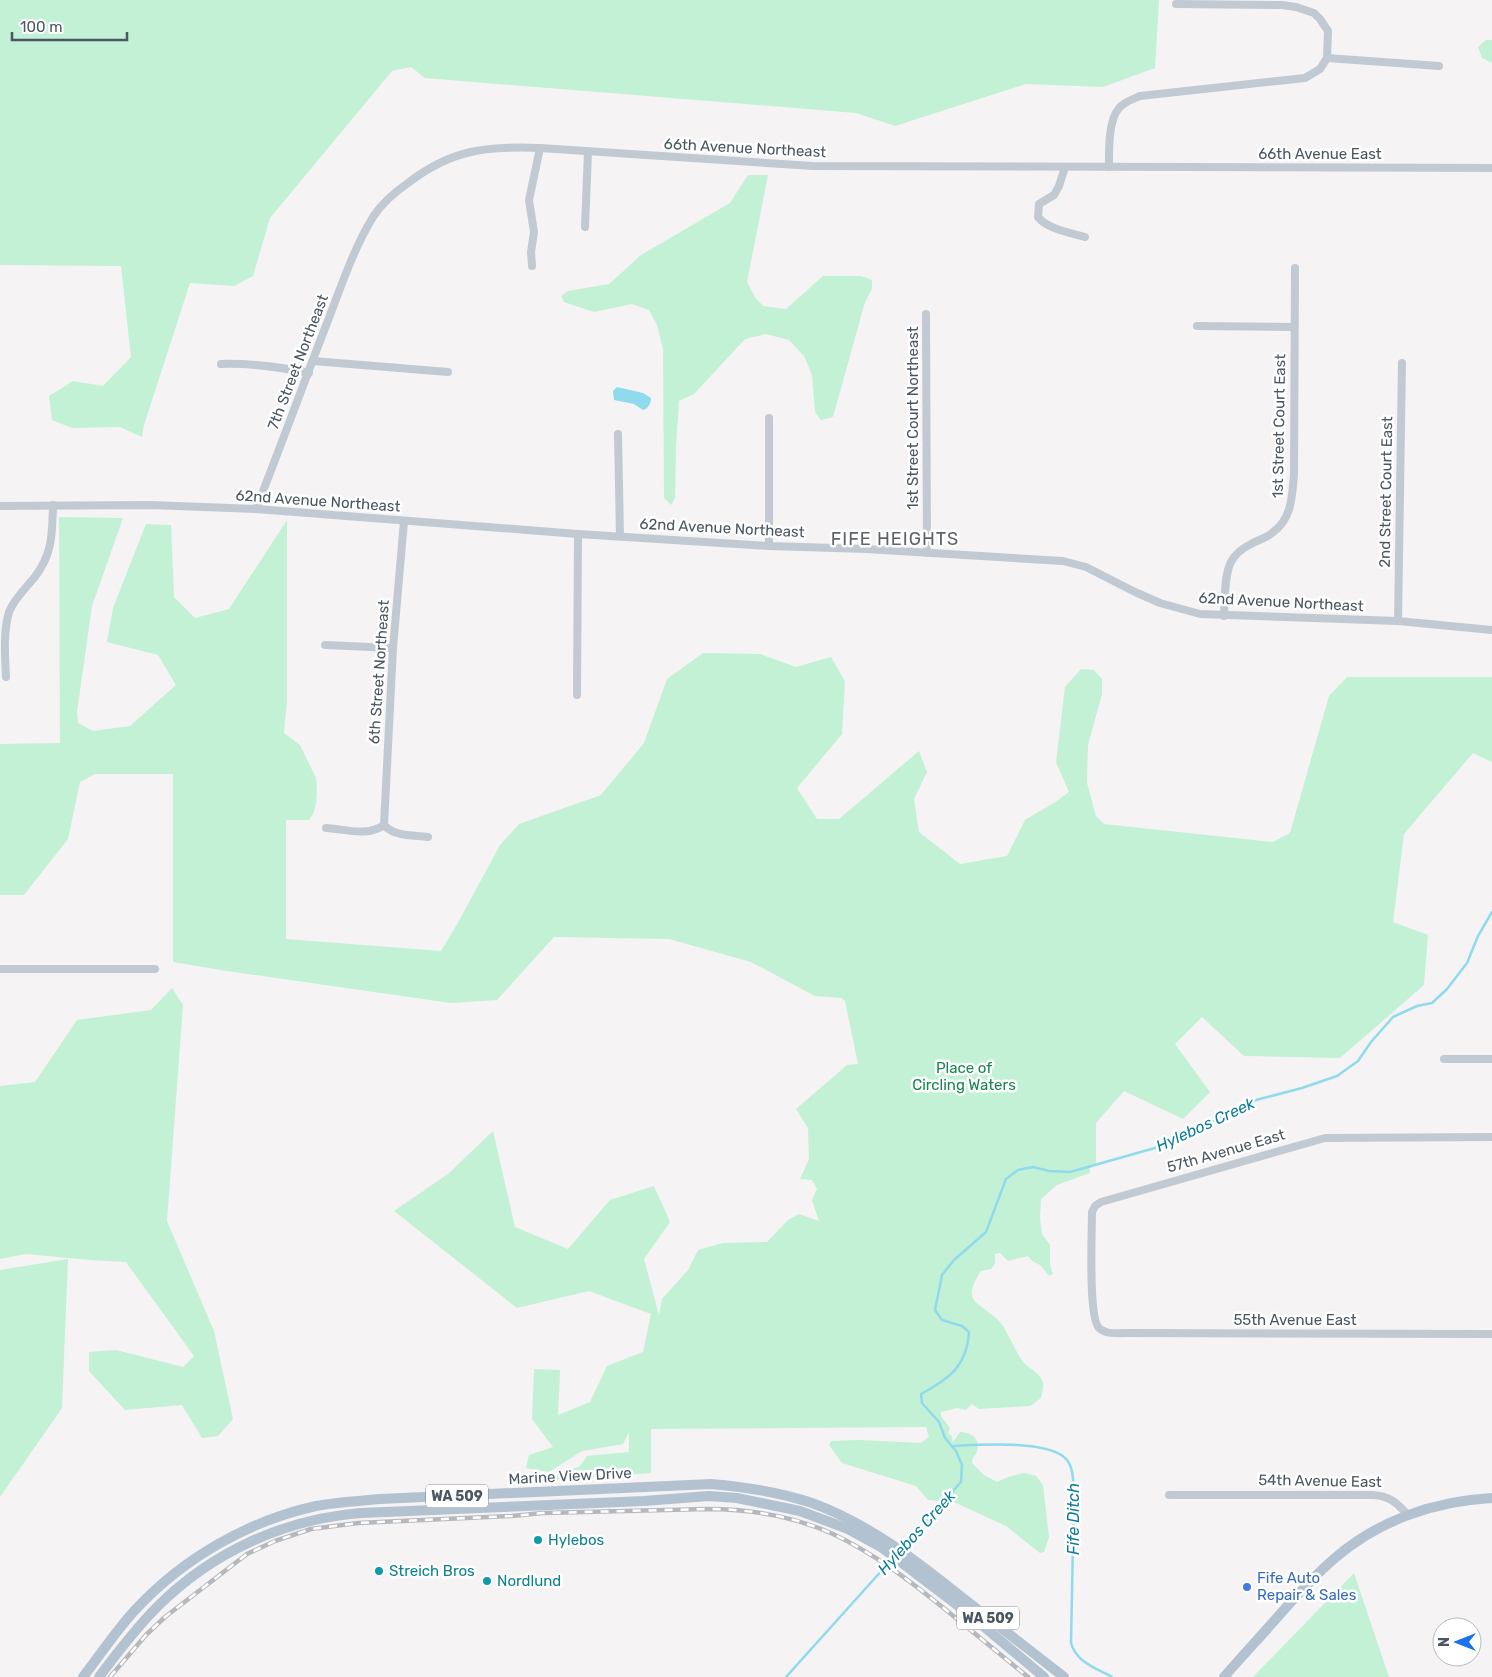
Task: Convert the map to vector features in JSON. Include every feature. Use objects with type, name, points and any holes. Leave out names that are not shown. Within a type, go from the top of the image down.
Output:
[{"type":"main road","name":"Marine View Drive","points":[[83,1677],[137,1609],[162,1584],[198,1557],[223,1542],[254,1527],[292,1513],[336,1503],[380,1498],[711,1484],[738,1486],[768,1492],[811,1503],[852,1520],[1064,1677]]},
{"type":"main road","name":"Marine View Drive","points":[[99,1677],[158,1606],[212,1562],[259,1537],[284,1528],[345,1514],[708,1496],[755,1501],[800,1510],[882,1543]]},
{"type":"main road","points":[[1224,1677],[1335,1557],[1370,1533],[1408,1515],[1451,1503],[1492,1498]]},
{"type":"main road","name":"Marine View Drive","points":[[910,1562],[1044,1677]]},
{"type":"street","points":[[1109,167],[1110,135],[1116,113],[1125,103],[1140,96],[1305,78],[1320,69],[1327,58],[1328,31],[1320,19],[1307,10],[1282,5],[1176,4]]},
{"type":"street","points":[[1327,58],[1439,66]]},
{"type":"street","name":"66th Avenue Northeast","points":[[368,226],[380,208],[393,194],[422,172],[438,163],[469,152],[492,148],[540,148],[813,166],[1148,167]]},
{"type":"street","points":[[532,266],[534,232],[529,200],[540,148]]},
{"type":"street","points":[[585,227],[588,152]]},
{"type":"street","points":[[1065,167],[1054,195],[1039,204],[1038,217],[1053,227],[1085,236]]},
{"type":"street","name":"66th Avenue East","points":[[1148,167],[1492,168]]},
{"type":"street","name":"7th Street Northeast","points":[[256,509],[344,279],[368,226]]},
{"type":"street","name":"1st Street Court East","points":[[1224,616],[1230,562],[1242,549],[1272,534],[1283,523],[1290,509],[1294,474],[1295,268]]},
{"type":"street","name":"1st Street Court Northeast","points":[[926,314],[927,553]]},
{"type":"street","points":[[1196,326],[1294,327]]},
{"type":"street","points":[[313,361],[448,372]]},
{"type":"street","points":[[221,364],[241,363],[288,368],[309,373]]},
{"type":"street","name":"2nd Street Court East","points":[[1398,621],[1402,363]]},
{"type":"street","points":[[769,546],[770,418]]},
{"type":"street","points":[[618,434],[620,536]]},
{"type":"street","name":"62nd Avenue Northeast","points":[[0,506],[150,505],[256,509],[578,534],[1063,561],[1086,567],[1135,592],[1173,608],[1200,614],[1398,621],[1492,630]]},
{"type":"street","points":[[6,677],[7,619],[14,602],[42,567],[48,555],[52,540],[53,506]]},
{"type":"street","name":"6th Street Northeast","points":[[384,825],[394,648],[404,521]]},
{"type":"street","points":[[577,695],[578,534]]},
{"type":"street","points":[[325,645],[394,648]]},
{"type":"street","points":[[326,828],[365,832],[379,829],[384,825],[389,831],[395,833],[428,837]]},
{"type":"street","points":[[0,969],[156,969]]},
{"type":"street","points":[[1444,1059],[1492,1059]]},
{"type":"street","name":"57th Avenue East","points":[[1099,1328],[1094,1320],[1093,1309],[1092,1212],[1095,1206],[1101,1202],[1325,1138],[1492,1137]]},
{"type":"street","name":"55th Avenue East","points":[[1099,1328],[1107,1332],[1129,1333],[1492,1334]]},
{"type":"street","name":"54th Avenue East","points":[[1169,1495],[1374,1495],[1387,1497],[1408,1515]]},
{"type":"green space","points":[[0,0],[1159,0],[1155,68],[1103,87],[1026,84],[895,126],[856,113],[425,78],[411,67],[392,71],[270,218],[253,276],[234,286],[190,283],[144,425],[142,437],[120,427],[72,428],[52,420],[49,396],[73,381],[103,386],[131,357],[121,266],[0,265]]},
{"type":"green space","points":[[1486,40],[1492,40],[1492,63],[1482,58],[1478,47]]},
{"type":"green space","points":[[748,175],[768,175],[747,282],[755,297],[763,306],[786,309],[823,276],[861,276],[872,280],[872,289],[865,302],[833,417],[821,420],[815,412],[812,375],[804,356],[789,340],[766,334],[745,339],[694,394],[679,401],[675,498],[671,505],[664,498],[663,349],[657,325],[649,310],[632,304],[594,312],[564,302],[561,296],[568,291],[609,284],[641,255],[730,203]]},
{"type":"green space","name":"Place of Circling Waters","points":[[59,517],[123,518],[92,606],[77,712],[78,723],[93,731],[130,726],[176,685],[158,655],[107,642],[113,608],[146,524],[171,525],[174,597],[195,618],[229,609],[287,520],[287,700],[284,733],[300,745],[316,778],[317,788],[316,804],[309,820],[286,820],[286,939],[441,951],[500,845],[519,824],[601,795],[644,743],[667,679],[703,653],[760,654],[796,667],[831,657],[845,681],[842,734],[797,788],[817,819],[839,819],[919,751],[927,772],[914,799],[919,832],[960,864],[1007,856],[1025,820],[1069,792],[1056,762],[1065,687],[1081,669],[1094,670],[1102,679],[1102,694],[1088,745],[1087,783],[1096,816],[1104,824],[1273,842],[1290,833],[1329,696],[1347,677],[1492,677],[1492,762],[1473,753],[1404,834],[1393,922],[1428,935],[1424,985],[1340,1058],[1244,1056],[1202,1017],[1175,1044],[1210,1092],[1183,1119],[1124,1091],[1096,1123],[1096,1164],[1090,1166],[1090,1173],[1057,1185],[1041,1199],[1040,1218],[1042,1234],[1050,1245],[1050,1265],[1053,1274],[1049,1276],[1041,1266],[1028,1256],[1008,1261],[1000,1253],[995,1254],[995,1264],[991,1269],[981,1271],[975,1281],[972,1289],[974,1300],[1001,1323],[1024,1363],[1042,1379],[1041,1398],[1030,1406],[979,1409],[972,1404],[966,1410],[957,1408],[941,1412],[941,1416],[950,1428],[948,1434],[951,1435],[953,1442],[960,1432],[968,1433],[974,1437],[978,1447],[972,1463],[984,1475],[997,1482],[1024,1473],[1036,1476],[1043,1485],[1049,1537],[1044,1552],[1040,1553],[1006,1526],[956,1503],[928,1500],[916,1486],[842,1463],[829,1445],[831,1441],[860,1440],[921,1443],[929,1437],[926,1427],[651,1429],[651,1473],[548,1480],[580,1466],[587,1456],[629,1452],[629,1432],[623,1444],[582,1451],[549,1472],[526,1468],[529,1455],[553,1447],[532,1419],[534,1369],[560,1370],[558,1415],[590,1402],[607,1366],[643,1352],[651,1314],[589,1291],[517,1308],[394,1211],[448,1174],[493,1131],[515,1227],[568,1249],[610,1200],[654,1186],[670,1222],[644,1259],[659,1315],[662,1299],[688,1270],[698,1250],[723,1243],[767,1242],[788,1220],[799,1214],[819,1221],[812,1200],[817,1189],[812,1180],[800,1179],[809,1159],[808,1128],[796,1109],[847,1065],[858,1064],[845,1001],[841,998],[815,996],[751,962],[669,939],[554,937],[497,1000],[451,1003],[173,962],[173,774],[95,774],[80,782],[68,839],[24,895],[0,895],[0,744],[60,743]]},
{"type":"green space","points":[[172,988],[183,1005],[167,1221],[214,1331],[233,1419],[218,1436],[202,1438],[182,1405],[125,1410],[89,1371],[89,1352],[116,1350],[183,1367],[194,1356],[126,1262],[26,1254],[0,1259],[0,1086],[35,1082],[77,1020],[151,1010]]},
{"type":"green space","points":[[68,1259],[62,1408],[0,1497],[0,1270]]},
{"type":"green space","points":[[1354,1573],[1389,1677],[1253,1677]]},
{"type":"water","points":[[617,387],[643,393],[651,398],[649,406],[643,410],[634,404],[614,400],[613,391]]},
{"type":"waterway","name":"Hylebos Creek","points":[[901,1549],[961,1482],[962,1465],[956,1451],[945,1438],[939,1422],[922,1403],[921,1394],[948,1377],[965,1354],[969,1332],[962,1326],[942,1320],[935,1310],[942,1275],[954,1260],[986,1232],[1006,1179],[1018,1170],[1033,1167],[1049,1171],[1070,1172],[1162,1146],[1256,1100],[1302,1088],[1337,1076],[1358,1061],[1371,1042],[1393,1017],[1417,1006],[1432,1003],[1447,989],[1467,963],[1478,936],[1492,912]]},
{"type":"waterway","name":"Fife Ditch","points":[[952,1446],[996,1444],[1030,1446],[1059,1453],[1067,1460],[1072,1472],[1074,1494],[1071,1643],[1082,1660],[1112,1677]]},
{"type":"waterway","name":"Hylebos Creek","points":[[786,1677],[893,1558]]},
{"type":"railway","points":[[110,1677],[146,1635],[165,1617],[247,1554],[275,1541],[311,1529],[358,1523],[543,1513],[707,1509],[739,1510],[787,1518],[833,1534],[878,1559],[906,1578],[1028,1677]]},
{"type":"place","name":"Hylebos","points":[[538,1540]]},
{"type":"place","name":"Streich Bros","points":[[379,1571]]},
{"type":"place","name":"Nordlund","points":[[487,1581]]},
{"type":"place","name":"Fife Auto Repair & Sales","points":[[1247,1587]]},
{"type":"district","name":"FIFE HEIGHTS","points":[[895,539]]}]
